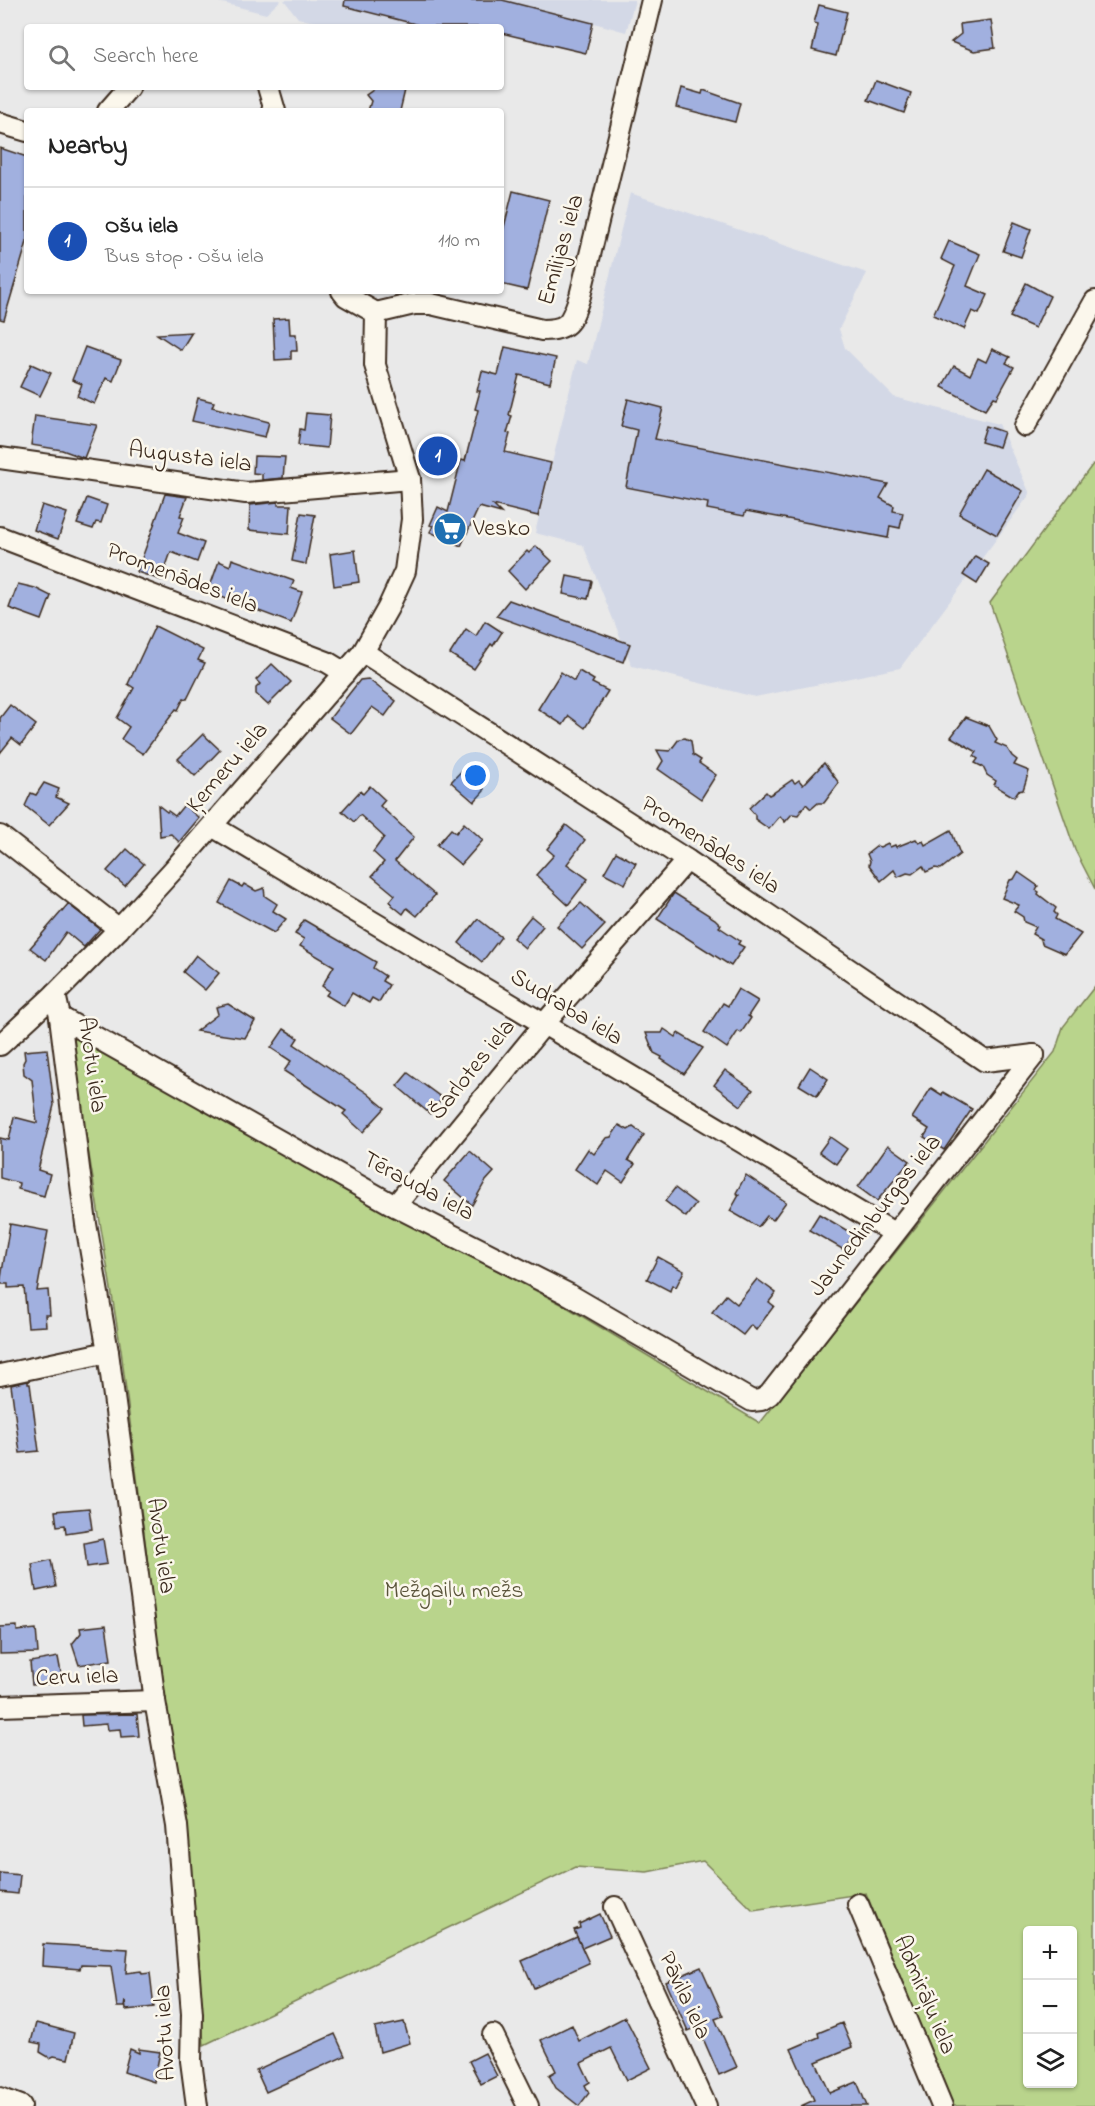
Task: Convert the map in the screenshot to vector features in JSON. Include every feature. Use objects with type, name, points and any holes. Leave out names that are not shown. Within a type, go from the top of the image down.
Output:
[{"type":"street","name":"Emīlijas iela","points":[[376,313],[414,304],[431,304],[542,330],[559,330],[572,320],[580,297],[652,0]]},
{"type":"street","points":[[111,108],[126,90]]},
{"type":"street","points":[[269,90],[274,108]]},
{"type":"street","points":[[0,123],[24,130]]},
{"type":"street","points":[[344,294],[376,313]]},
{"type":"street","points":[[1025,426],[1095,301]]},
{"type":"street","name":"Ķemeru iela","points":[[0,1045],[55,994],[119,929],[212,826],[363,652],[388,608],[405,571],[412,519],[410,479],[375,365],[376,313]]},
{"type":"street","name":"Augusta iela","points":[[0,458],[246,493],[410,479]]},
{"type":"street","name":"Promenādes iela","points":[[0,537],[327,662],[345,673]]},
{"type":"street","name":"Promenādes iela","points":[[363,652],[687,860],[985,1061],[1034,1055]]},
{"type":"street","name":"Sudraba iela","points":[[212,826],[894,1233]]},
{"type":"street","points":[[0,836],[119,929]]},
{"type":"street","name":"Šarlotes iela","points":[[396,1206],[544,1024],[687,860]]},
{"type":"street","name":"Avotu iela","points":[[55,994],[60,1017],[86,1224],[108,1352],[155,1701],[177,1826],[192,2014],[191,2061],[197,2106]]},
{"type":"street","name":"Tērauda iela","points":[[60,1017],[396,1206],[570,1295],[752,1401]]},
{"type":"street","name":"Jaunedinburgas iela","points":[[752,1401],[761,1400],[769,1395],[1034,1055]]},
{"type":"street","points":[[0,1375],[108,1352]]},
{"type":"street","name":"Ceru iela","points":[[0,1706],[155,1701]]},
{"type":"street","name":"Admirāļu iela","points":[[858,1904],[942,2106]]},
{"type":"street","name":"Pāvila iela","points":[[615,1907],[706,2106]]},
{"type":"street","points":[[493,2035],[528,2106]]},
{"type":"street","points":[[0,2098],[21,2106]]},
{"type":"shaded area","points":[[211,0],[281,0],[266,14]]},
{"type":"shaded area","points":[[284,0],[635,0],[626,32],[594,23],[586,53],[504,34],[504,24],[322,24],[298,18]]},
{"type":"shaded area","points":[[630,193],[867,273],[839,329],[845,348],[894,397],[999,424],[1030,494],[900,668],[755,697],[632,666],[583,545],[535,533],[577,360],[588,364]]},
{"type":"green space","points":[[1095,464],[1095,889],[1075,850],[990,603]]},
{"type":"green space","name":"Mežgaiļu mežs","points":[[1095,986],[1095,2106],[953,2106],[866,1893],[753,1910],[703,1861],[647,1872],[575,1867],[204,2045],[186,1825],[165,1701],[121,1350],[69,1033],[396,1217],[565,1306],[760,1423],[1055,1052],[1063,1027]]},
{"type":"building","points":[[345,0],[502,0],[593,23],[586,53],[504,34],[504,24],[415,24],[344,6]]},
{"type":"building","points":[[819,5],[847,12],[836,56],[812,50],[818,24],[814,23]]},
{"type":"building","points":[[991,20],[995,48],[974,51],[951,42],[961,34],[960,24]]},
{"type":"building","points":[[876,80],[911,93],[904,113],[868,100]]},
{"type":"building","points":[[681,88],[702,94],[703,90],[740,103],[735,122],[676,107]]},
{"type":"building","points":[[373,90],[405,90],[401,108],[369,108],[371,101],[366,95]]},
{"type":"building","points":[[0,148],[24,156],[24,252],[4,320],[0,319]]},
{"type":"building","points":[[513,191],[549,200],[527,290],[504,285],[504,227]]},
{"type":"building","points":[[1014,222],[1031,229],[1021,257],[1003,251]]},
{"type":"building","points":[[949,241],[980,254],[967,286],[988,295],[979,314],[972,311],[964,329],[933,315],[955,266],[941,259]]},
{"type":"building","points":[[1026,283],[1050,296],[1035,328],[1010,317]]},
{"type":"building","points":[[289,318],[290,334],[296,334],[297,351],[291,351],[291,359],[275,360],[273,319]]},
{"type":"building","points":[[192,332],[181,350],[157,334]]},
{"type":"building","points":[[85,347],[121,360],[113,381],[106,378],[94,404],[77,396],[82,384],[72,380]]},
{"type":"building","points":[[505,347],[556,358],[550,383],[519,375],[509,415],[512,416],[505,452],[551,463],[538,516],[493,505],[501,513],[479,507],[461,546],[430,532],[433,526],[430,525],[438,507],[448,512],[461,460],[465,461],[478,410],[475,409],[482,371],[498,375]]},
{"type":"building","points":[[992,349],[1010,357],[1006,363],[1014,367],[997,398],[994,397],[985,410],[942,387],[954,366],[970,375],[978,358],[986,362]]},
{"type":"building","points":[[31,364],[51,373],[40,396],[20,387]]},
{"type":"building","points":[[198,398],[214,402],[212,407],[269,422],[265,437],[192,421]]},
{"type":"building","points":[[628,399],[663,408],[655,439],[888,484],[880,498],[894,506],[893,511],[903,513],[900,528],[890,526],[888,538],[746,511],[744,516],[707,509],[708,503],[626,487],[637,430],[621,426]]},
{"type":"building","points":[[306,413],[330,415],[327,448],[298,445],[300,429],[304,430]]},
{"type":"building","points":[[35,416],[97,425],[84,458],[62,450],[31,445]]},
{"type":"building","points":[[986,426],[1004,432],[999,447],[981,442]]},
{"type":"building","points":[[254,456],[285,457],[283,478],[262,480],[262,474],[253,473]]},
{"type":"building","points":[[984,469],[1023,491],[997,535],[959,514]]},
{"type":"building","points":[[165,494],[187,497],[180,516],[184,517],[178,533],[204,543],[197,562],[171,552],[161,580],[137,572]]},
{"type":"building","points":[[87,498],[107,505],[101,523],[96,522],[93,529],[77,524]]},
{"type":"building","points":[[278,502],[278,505],[291,505],[289,534],[249,530],[250,505]]},
{"type":"building","points":[[42,505],[67,513],[58,539],[34,530]]},
{"type":"building","points":[[301,513],[315,515],[306,564],[292,561]]},
{"type":"building","points":[[536,546],[552,561],[525,589],[508,571],[527,551],[529,553]]},
{"type":"building","points":[[355,550],[359,582],[334,586],[330,554]]},
{"type":"building","points":[[975,556],[989,564],[977,584],[963,575]]},
{"type":"building","points":[[232,559],[294,581],[291,588],[302,592],[291,623],[208,592],[219,561],[230,566]]},
{"type":"building","points":[[567,576],[592,581],[588,599],[563,594]]},
{"type":"building","points":[[18,584],[35,588],[51,596],[42,620],[9,608]]},
{"type":"building","points":[[509,600],[630,644],[623,662],[496,616]]},
{"type":"building","points":[[485,621],[502,632],[474,669],[450,654],[466,629],[476,636]]},
{"type":"building","points":[[155,626],[203,650],[198,660],[205,663],[187,699],[184,698],[178,710],[176,709],[143,754],[121,739],[129,727],[117,718],[134,688],[128,684]]},
{"type":"building","points":[[272,664],[291,682],[268,705],[256,694],[256,688],[260,684],[256,680]]},
{"type":"building","points":[[579,671],[594,680],[592,683],[608,691],[585,728],[569,716],[563,725],[538,709],[561,672],[574,681]]},
{"type":"building","points":[[368,679],[396,701],[385,716],[372,707],[351,734],[330,718],[360,680]]},
{"type":"building","points":[[10,705],[36,725],[21,745],[12,738],[0,753],[0,718]]},
{"type":"building","points":[[966,717],[989,726],[997,740],[995,743],[1007,748],[1017,760],[1014,765],[1029,771],[1023,790],[1018,791],[1014,797],[994,785],[996,781],[987,775],[983,767],[975,763],[978,759],[974,756],[977,752],[951,737]]},
{"type":"building","points":[[203,734],[220,750],[195,776],[178,759]]},
{"type":"building","points":[[685,738],[691,741],[693,755],[701,760],[699,763],[716,775],[701,799],[658,769],[663,761],[657,750],[670,751],[679,739]]},
{"type":"building","points":[[824,763],[839,783],[824,803],[818,803],[811,809],[806,804],[798,815],[792,814],[785,822],[780,816],[769,829],[755,819],[755,815],[749,808],[766,792],[769,795],[792,780],[795,783],[799,780],[803,785]]},
{"type":"building","points":[[467,765],[472,770],[482,769],[484,791],[474,802],[451,782]]},
{"type":"building","points":[[44,783],[59,789],[56,797],[69,803],[49,825],[25,806],[31,793],[36,795]]},
{"type":"building","points":[[370,786],[385,800],[380,806],[414,837],[395,861],[435,895],[417,916],[407,908],[403,914],[392,905],[390,901],[395,895],[372,876],[384,862],[373,852],[384,837],[360,815],[354,822],[342,811],[360,791],[363,794]]},
{"type":"building","points":[[158,805],[175,816],[184,805],[199,818],[179,842],[171,834],[160,836]]},
{"type":"building","points":[[464,823],[483,840],[461,865],[437,845],[451,829],[456,833]]},
{"type":"building","points":[[566,825],[585,840],[567,864],[588,879],[568,905],[536,875],[554,855],[547,849]]},
{"type":"building","points":[[951,830],[960,854],[941,869],[935,868],[926,872],[923,866],[912,874],[907,873],[898,877],[894,870],[881,881],[869,865],[867,854],[877,846],[888,843],[890,847],[895,845],[896,847],[916,839],[919,843],[923,841],[925,845]]},
{"type":"building","points":[[127,849],[144,864],[125,886],[107,871]]},
{"type":"building","points":[[616,852],[636,863],[625,884],[604,873]]},
{"type":"building","points":[[1018,872],[1038,886],[1036,890],[1038,894],[1056,908],[1055,919],[1081,934],[1065,954],[1042,944],[1041,939],[1032,934],[1036,927],[1024,922],[1023,917],[1014,911],[1019,905],[1002,898],[1010,880],[1014,879]]},
{"type":"building","points":[[231,881],[242,887],[244,884],[256,891],[264,888],[265,896],[277,904],[273,911],[286,919],[274,933],[219,903]]},
{"type":"building","points":[[674,893],[715,919],[721,925],[719,927],[740,941],[738,944],[744,947],[731,966],[657,919]]},
{"type":"building","points":[[581,903],[605,925],[582,949],[557,926]]},
{"type":"building","points":[[68,904],[100,929],[84,947],[66,932],[46,960],[30,948]]},
{"type":"building","points":[[531,916],[543,926],[525,948],[513,938]]},
{"type":"building","points":[[478,919],[501,937],[482,962],[459,943]]},
{"type":"building","points":[[304,920],[376,962],[373,968],[385,976],[382,981],[389,985],[379,1002],[372,998],[369,1003],[352,993],[344,1006],[326,995],[329,991],[322,986],[334,966],[300,946],[304,939],[295,934]]},
{"type":"building","points":[[196,955],[219,973],[205,990],[183,972]]},
{"type":"building","points":[[738,989],[758,1001],[748,1016],[751,1018],[741,1033],[738,1031],[727,1048],[704,1032],[723,1003],[728,1006]]},
{"type":"building","points":[[228,1004],[255,1021],[245,1038],[196,1031],[218,1014],[216,1007]]},
{"type":"building","points":[[284,1029],[298,1038],[294,1044],[367,1093],[385,1108],[363,1132],[343,1114],[346,1111],[284,1071],[291,1061],[271,1048]]},
{"type":"building","points":[[664,1029],[676,1037],[678,1033],[703,1048],[684,1074],[654,1053],[646,1033],[662,1033]]},
{"type":"building","points":[[47,1049],[54,1105],[38,1170],[50,1174],[44,1196],[18,1189],[19,1183],[0,1178],[0,1138],[9,1140],[14,1117],[37,1123],[32,1080],[24,1074],[24,1051]]},
{"type":"building","points":[[810,1067],[828,1079],[817,1096],[799,1085]]},
{"type":"building","points":[[725,1070],[753,1090],[741,1106],[714,1085]]},
{"type":"building","points":[[408,1073],[442,1098],[430,1114],[397,1086]]},
{"type":"building","points":[[931,1088],[942,1095],[943,1092],[972,1109],[944,1150],[924,1137],[929,1129],[912,1118]]},
{"type":"building","points":[[619,1125],[628,1130],[633,1127],[644,1135],[628,1160],[635,1164],[623,1182],[607,1171],[598,1185],[575,1169],[588,1149],[594,1154]]},
{"type":"building","points":[[830,1137],[847,1149],[836,1164],[819,1152]]},
{"type":"building","points":[[888,1145],[910,1161],[877,1201],[858,1187]]},
{"type":"building","points":[[470,1151],[494,1172],[485,1182],[472,1205],[444,1181]]},
{"type":"building","points":[[746,1175],[786,1202],[773,1220],[767,1216],[758,1227],[730,1211],[739,1195],[736,1193]]},
{"type":"building","points":[[675,1188],[696,1204],[686,1217],[665,1201]]},
{"type":"building","points":[[819,1214],[853,1234],[844,1250],[809,1230]]},
{"type":"building","points":[[10,1224],[48,1231],[37,1291],[48,1290],[50,1315],[45,1315],[46,1326],[28,1327],[24,1287],[8,1288],[8,1284],[0,1284]]},
{"type":"building","points":[[658,1257],[684,1271],[676,1287],[672,1285],[670,1291],[647,1279]]},
{"type":"building","points":[[757,1279],[776,1293],[769,1302],[774,1306],[756,1330],[751,1325],[743,1335],[712,1312],[726,1295],[737,1304]]},
{"type":"building","points":[[28,1381],[39,1451],[20,1453],[11,1385]]},
{"type":"building","points":[[89,1508],[92,1529],[66,1533],[65,1525],[57,1526],[55,1511]]},
{"type":"building","points":[[103,1539],[107,1564],[87,1567],[84,1543]]},
{"type":"building","points":[[51,1560],[56,1587],[36,1591],[32,1564]]},
{"type":"building","points":[[106,1625],[111,1660],[79,1665],[72,1644],[81,1633],[80,1628]]},
{"type":"building","points":[[17,1626],[17,1631],[36,1629],[38,1653],[0,1654],[0,1627]]},
{"type":"building","points":[[58,1657],[62,1678],[59,1679],[60,1683],[32,1685],[30,1662]]},
{"type":"building","points":[[137,1714],[139,1736],[121,1737],[120,1729],[107,1730],[106,1724],[82,1726],[81,1715]]},
{"type":"building","points":[[0,1873],[20,1875],[18,1894],[0,1892]]},
{"type":"building","points":[[600,1914],[610,1936],[582,1948],[574,1930],[580,1928],[579,1924]]},
{"type":"building","points":[[577,1937],[589,1963],[534,1988],[522,1961]]},
{"type":"building","points":[[43,1944],[128,1949],[126,1973],[141,1971],[142,1974],[150,1973],[154,2007],[126,2010],[125,2001],[124,2007],[117,2007],[111,1966],[81,1965],[80,1969],[42,1966]]},
{"type":"building","points":[[701,1967],[723,2016],[715,2019],[737,2067],[719,2075],[698,2027],[688,2031],[666,1982]]},
{"type":"building","points":[[625,2017],[651,2068],[627,2080],[611,2048],[581,2063],[590,2082],[585,2085],[589,2093],[579,2106],[556,2088],[549,2075],[556,2071],[541,2040],[572,2025],[579,2041]]},
{"type":"building","points":[[404,2022],[410,2043],[380,2052],[375,2028]]},
{"type":"building","points":[[36,2023],[74,2033],[68,2059],[54,2056],[50,2058],[40,2052],[41,2044],[31,2042]]},
{"type":"building","points":[[842,2023],[852,2047],[816,2062],[830,2093],[857,2082],[867,2106],[801,2106],[814,2100],[791,2049],[819,2037],[818,2033]]},
{"type":"building","points":[[335,2034],[345,2056],[266,2092],[256,2070]]},
{"type":"building","points":[[130,2049],[139,2053],[139,2049],[160,2052],[157,2067],[159,2072],[155,2074],[154,2082],[124,2072]]},
{"type":"building","points":[[485,2053],[497,2076],[481,2084],[469,2061]]},
{"type":"place","name":"Ošu iela","points":[[438,456]]},
{"type":"place","name":"Vesko","points":[[450,529]]}]
